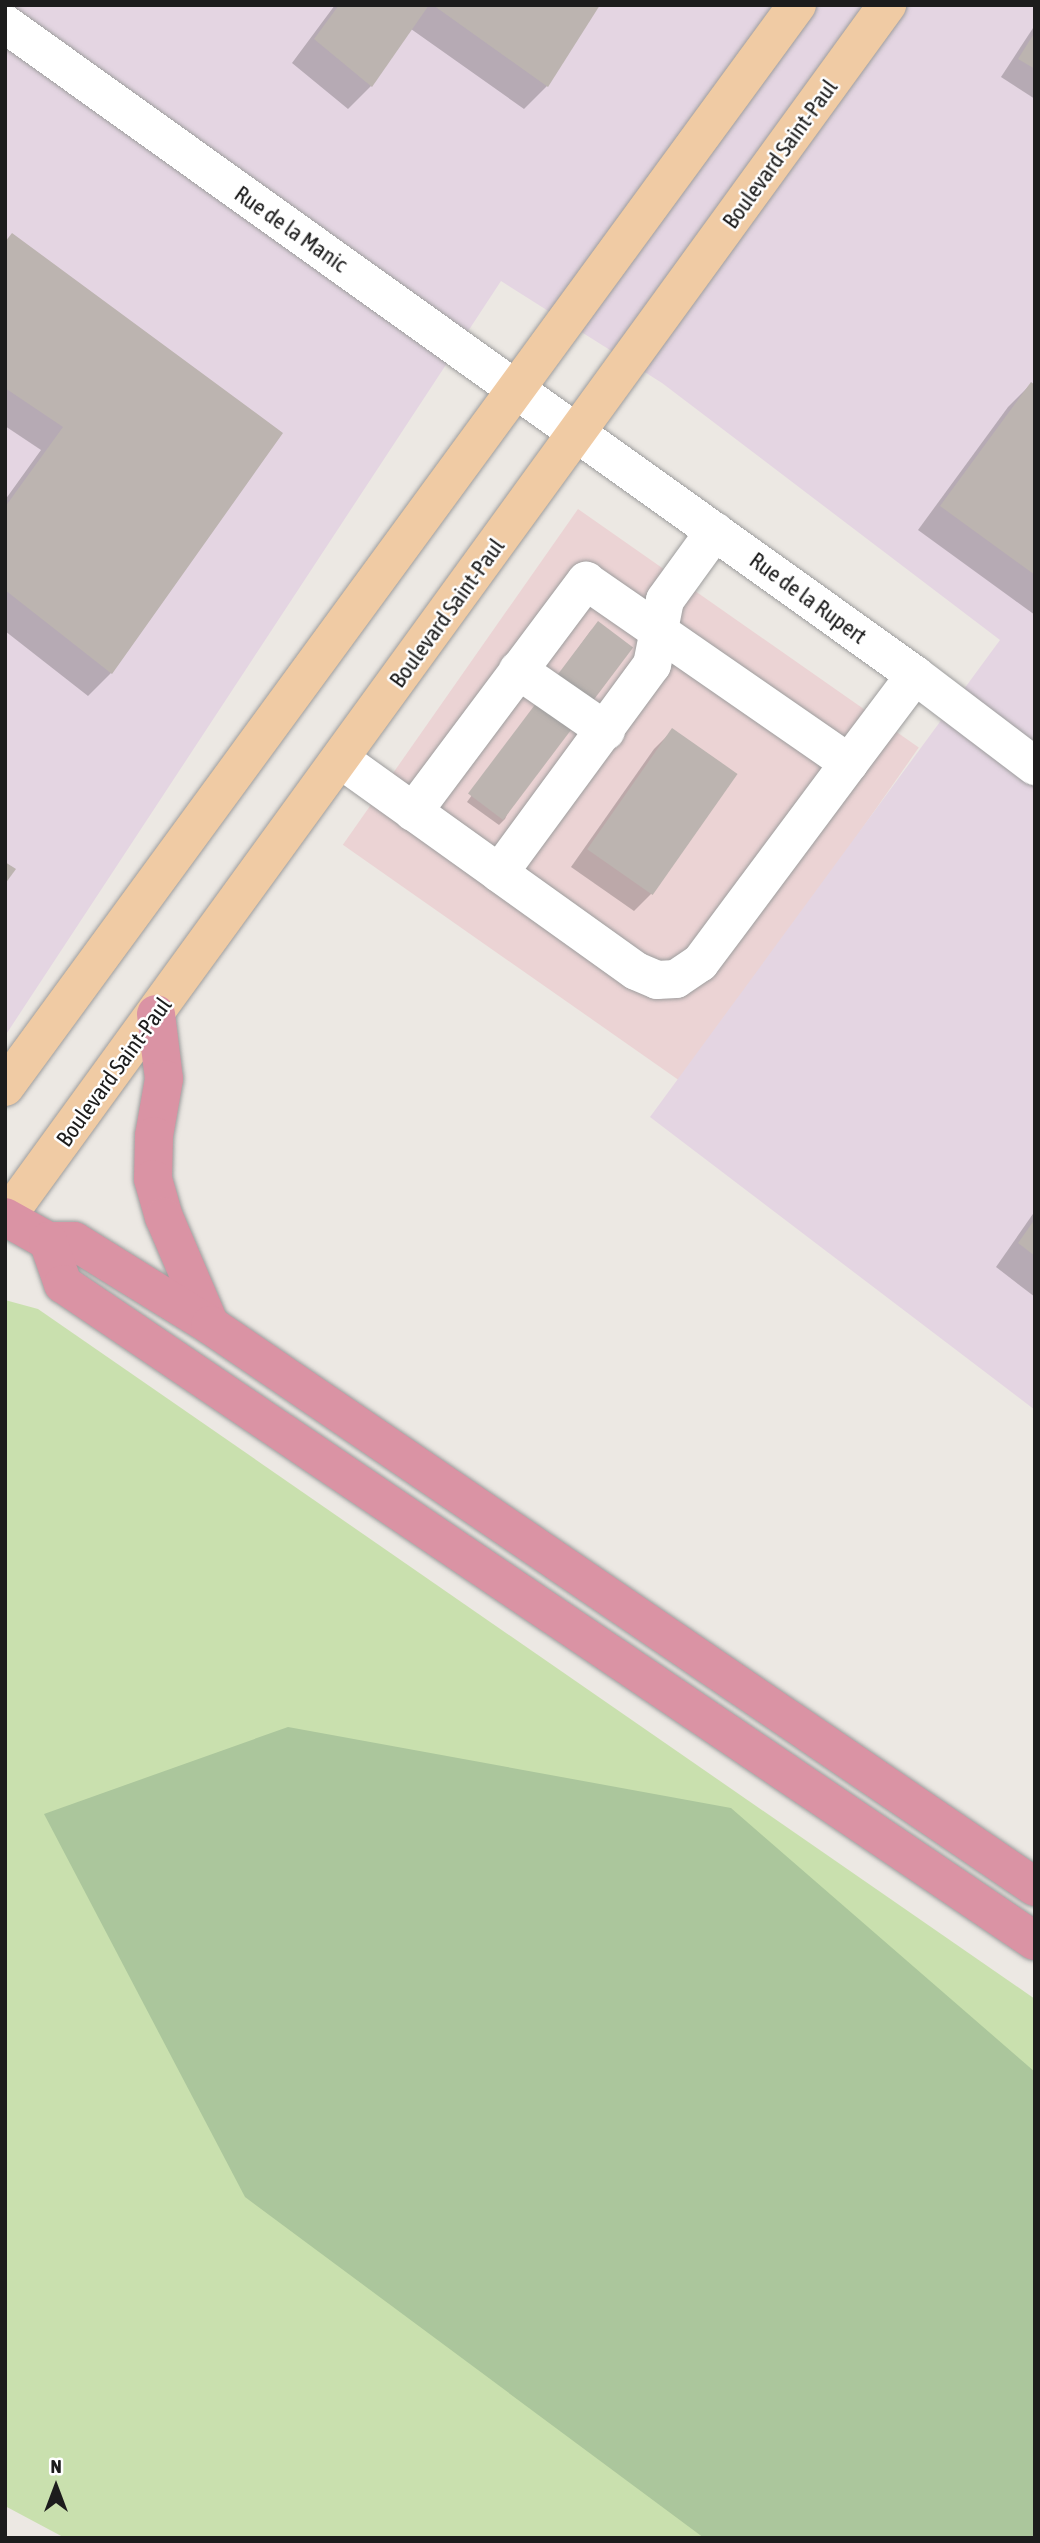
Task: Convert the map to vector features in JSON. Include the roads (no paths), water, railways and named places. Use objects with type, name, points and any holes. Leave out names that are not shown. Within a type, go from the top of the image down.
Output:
[{"type":"highway","points":[[156,1014],[164,1079],[154,1136],[153,1179],[164,1217],[210,1325]]},
{"type":"highway","points":[[6,1218],[48,1241],[74,1241],[210,1325],[1035,1887]]},
{"type":"highway","points":[[48,1241],[63,1284],[1035,1941]]},
{"type":"main road","points":[[5,1087],[514,388],[797,5]]},
{"type":"main road","name":"Boulevard Saint-Paul","points":[[6,1218],[887,5]]},
{"type":"street","name":"Rue de la Manic","points":[[5,24],[578,433]]},
{"type":"street","name":"Rue de la Rupert","points":[[578,433],[915,675],[1035,766]]},
{"type":"street","points":[[499,873],[606,732],[652,665],[665,600],[715,531]]},
{"type":"street","points":[[413,812],[586,580],[849,763]]},
{"type":"street","points":[[518,670],[606,732]]},
{"type":"street","points":[[340,760],[636,971],[657,980],[676,979],[700,963],[915,675]]}]
